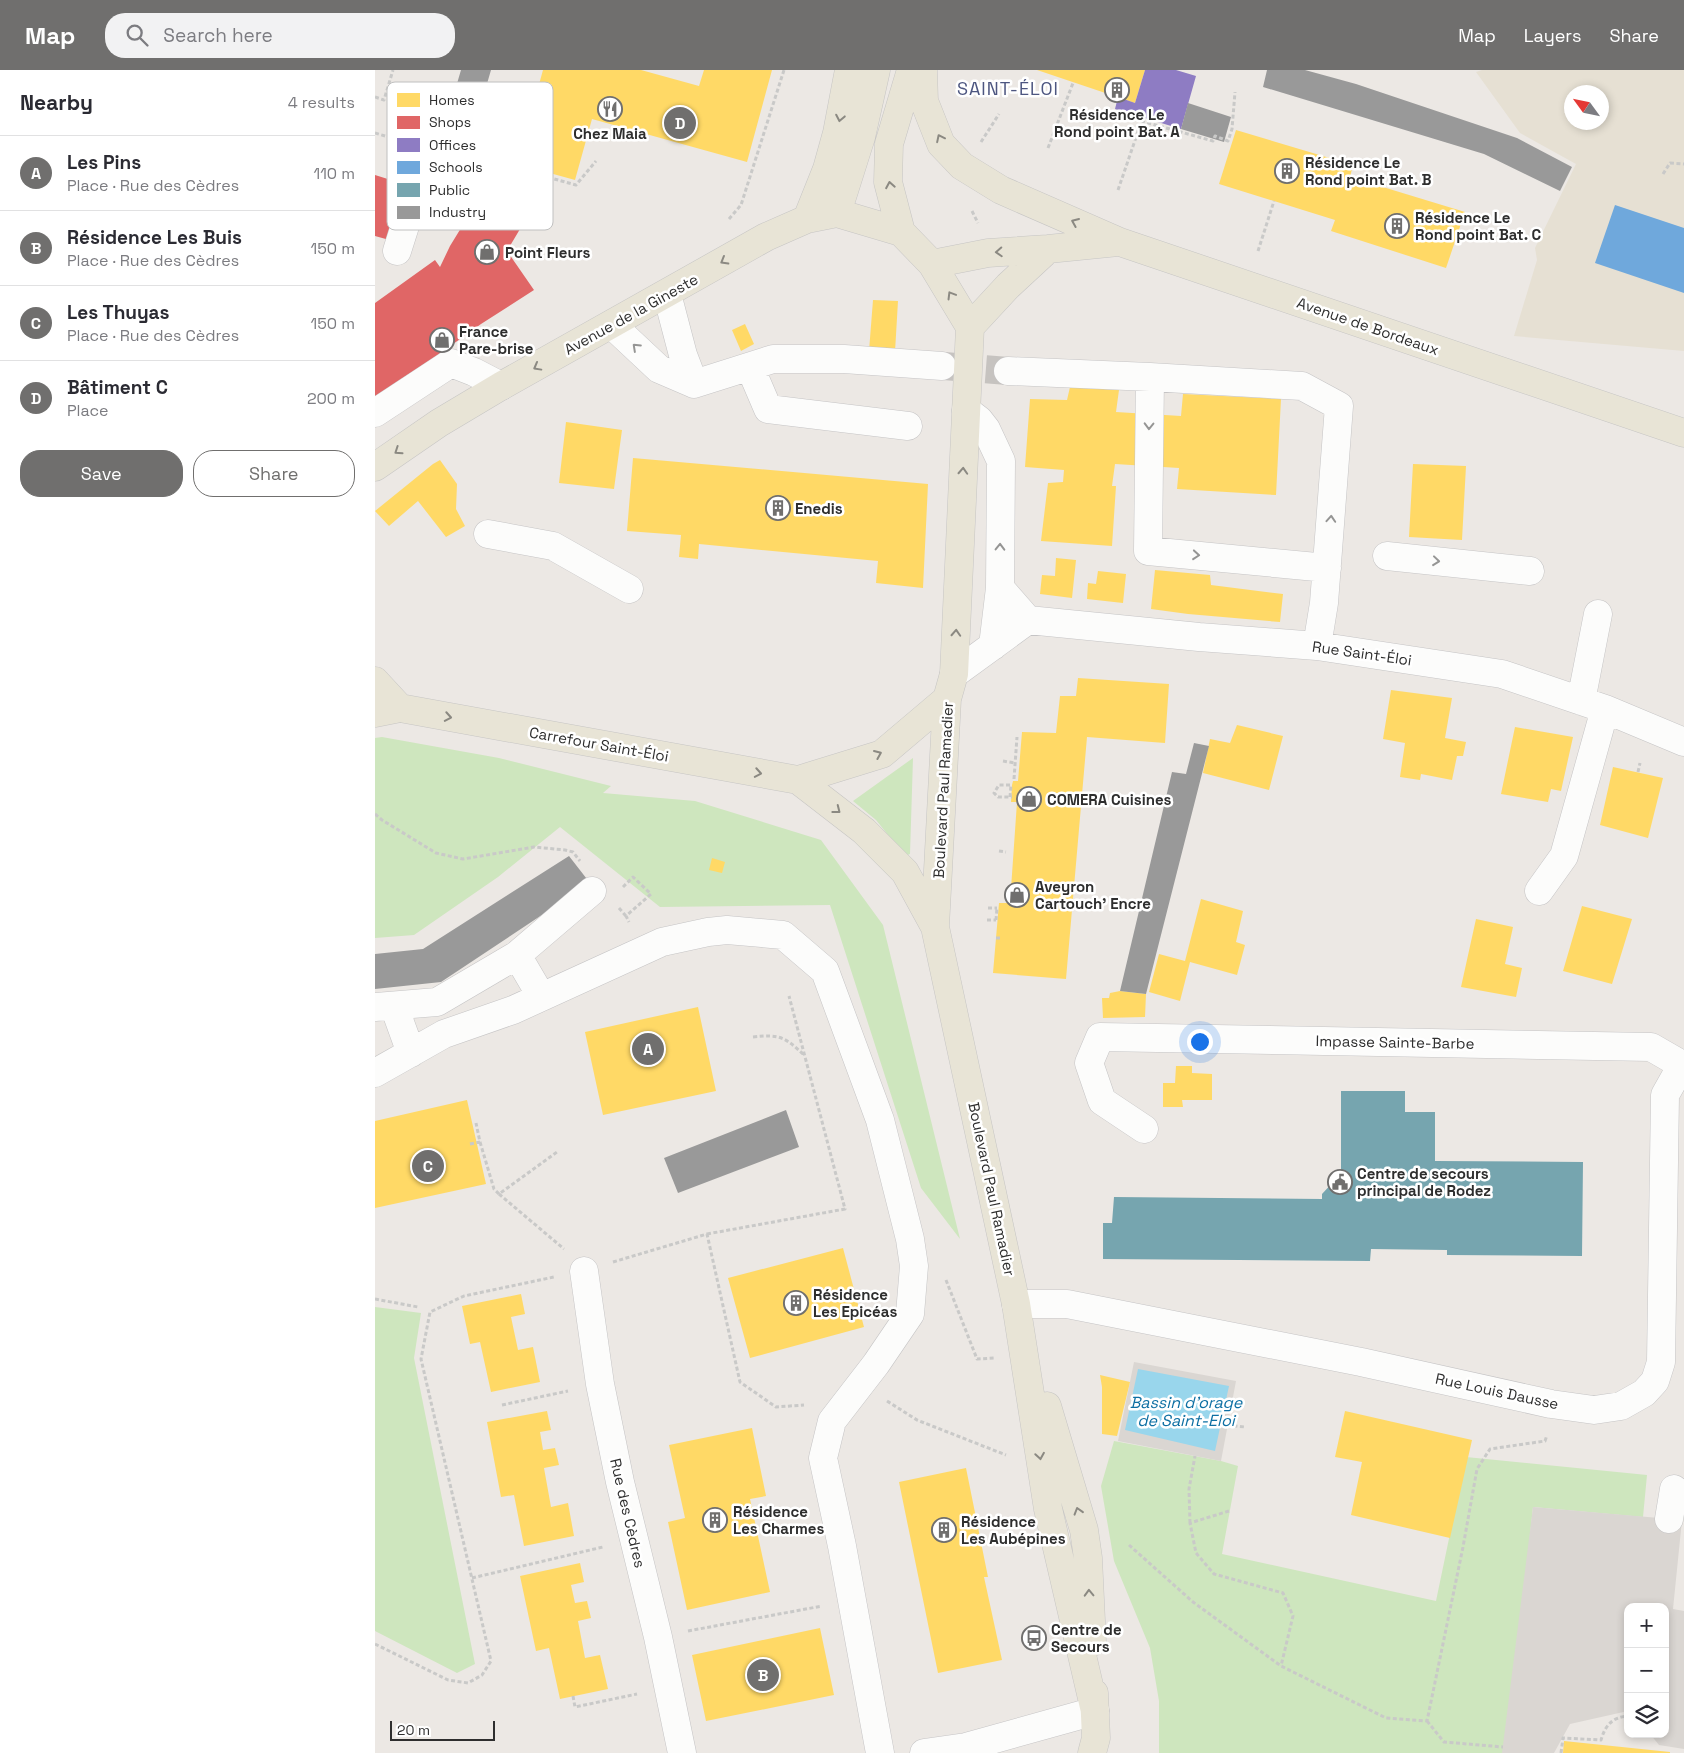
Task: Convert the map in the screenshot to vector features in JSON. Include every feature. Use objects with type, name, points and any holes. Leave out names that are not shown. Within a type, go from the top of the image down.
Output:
[{"type":"main road","points":[[807,219],[827,169],[837,133],[849,70]]},
{"type":"main road","points":[[837,213],[861,138],[876,70]]},
{"type":"main road","points":[[911,70],[889,144],[888,182],[901,232],[932,264],[970,327],[1008,286],[1048,249]]},
{"type":"main road","points":[[923,70],[925,101],[941,144],[962,166],[1001,190],[1120,242]]},
{"type":"main road","name":"Avenue de la Gineste","points":[[375,467],[439,423],[501,386],[766,237],[807,219],[837,213],[901,232]]},
{"type":"main road","name":"Avenue de Bordeaux","points":[[1048,249],[1120,242],[1684,433]]},
{"type":"main road","points":[[932,264],[988,252],[1048,249]]},
{"type":"main road","name":"Boulevard Paul Ramadier","points":[[970,327],[951,686],[935,926],[1017,1304],[1049,1509],[1095,1711],[1097,1748]]},
{"type":"main road","name":"Carrefour Saint-Éloi","points":[[375,681],[387,710],[798,780],[882,754],[951,686]]},
{"type":"main road","name":"Carrefour Saint-Éloi","points":[[798,780],[864,831],[905,872],[935,926]]},
{"type":"street","points":[[397,251],[404,230]]},
{"type":"street","points":[[667,294],[683,356],[693,384]]},
{"type":"street","points":[[612,325],[659,369],[693,384],[773,359],[845,359],[942,366]]},
{"type":"street","points":[[375,413],[451,364],[474,372],[501,386]]},
{"type":"street","points":[[750,367],[768,409],[908,426]]},
{"type":"street","points":[[1008,371],[1302,386],[1339,406],[1327,568],[1317,646]]},
{"type":"street","points":[[1150,377],[1148,551],[1327,568]]},
{"type":"street","points":[[966,410],[979,420],[986,429],[1001,461],[1000,588],[993,646]]},
{"type":"street","points":[[488,534],[553,546],[629,589]]},
{"type":"street","points":[[1387,556],[1530,571]]},
{"type":"street","points":[[951,686],[993,646],[1028,620],[1000,588]]},
{"type":"street","points":[[1539,891],[1564,856],[1593,705],[1598,614]]},
{"type":"street","name":"Rue Saint-Éloi","points":[[1028,620],[1199,638],[1317,646],[1503,674],[1593,705],[1684,742]]},
{"type":"street","points":[[411,1053],[384,1007],[437,1002],[517,955],[604,891]]},
{"type":"street","points":[[375,1073],[444,1034],[513,1010],[662,942],[727,930],[783,935],[825,970],[880,1120],[910,1239],[914,1266],[910,1314],[876,1364],[832,1421],[823,1458],[852,1600],[880,1753]]},
{"type":"street","points":[[517,955],[541,996]]},
{"type":"street","name":"Impasse Sainte-Barbe","points":[[1144,1129],[1102,1101],[1089,1063],[1100,1037],[1651,1047],[1684,1067]]},
{"type":"street","name":"Rue Louis Dausse","points":[[1017,1304],[1067,1304],[1361,1362],[1551,1404],[1594,1410],[1621,1406],[1644,1393],[1655,1381],[1661,1362],[1665,1095],[1674,1079],[1684,1067]]},
{"type":"street","name":"Rue des Cèdres","points":[[584,1271],[600,1384],[620,1482],[658,1637],[683,1753]]},
{"type":"street","points":[[1669,1519],[1673,1489]]},
{"type":"street","points":[[924,1753],[972,1750],[1095,1711]]},
{"type":"path","points":[[389,82],[393,70]]},
{"type":"path","points":[[741,205],[784,70]]},
{"type":"path","points":[[1047,148],[1073,83]]},
{"type":"path","points":[[375,97],[384,100],[387,90]]},
{"type":"path","points":[[1119,190],[1142,119],[1213,141],[1215,136],[1228,141],[1232,129],[1235,92]]},
{"type":"path","points":[[980,143],[999,114]]},
{"type":"path","points":[[375,133],[387,137]]},
{"type":"path","points":[[553,179],[576,185],[596,161]]},
{"type":"path","points":[[1663,174],[1670,163],[1684,164]]},
{"type":"path","points":[[1258,251],[1274,201]]},
{"type":"path","points":[[1014,779],[1017,737]]},
{"type":"path","points":[[1003,761],[1015,762]]},
{"type":"path","points":[[1638,772],[1640,763]]},
{"type":"path","points":[[999,785],[1011,785],[1011,797],[998,796],[994,793],[999,785]]},
{"type":"path","points":[[375,814],[436,853],[463,859],[535,847],[573,852],[578,858]]},
{"type":"path","points":[[999,851],[1006,852]]},
{"type":"path","points":[[604,891],[633,878],[651,894],[626,916]]},
{"type":"path","points":[[615,904],[626,916],[647,950]]},
{"type":"path","points":[[987,920],[997,920],[998,908],[988,908]]},
{"type":"path","points":[[996,938],[1001,938]]},
{"type":"path","points":[[375,1644],[448,1680],[468,1683],[483,1675],[491,1661],[421,1359],[430,1312],[464,1296],[584,1271],[707,1234],[845,1209],[789,996]]},
{"type":"path","points":[[753,1037],[770,1035],[788,1040],[804,1056]]},
{"type":"path","points":[[476,1123],[494,1189],[582,1265],[584,1271]]},
{"type":"path","points":[[470,1144],[480,1142]]},
{"type":"path","points":[[499,1194],[557,1152]]},
{"type":"path","points":[[707,1234],[739,1382],[776,1406],[810,1405],[877,1394],[917,1420],[1014,1459]]},
{"type":"path","points":[[912,1254],[938,1261],[977,1359],[999,1358]]},
{"type":"path","points":[[375,1299],[418,1307]]},
{"type":"path","points":[[502,1405],[600,1384]]},
{"type":"path","points":[[1427,1721],[1477,1469],[1490,1449],[1545,1441],[1551,1404]]},
{"type":"path","points":[[1227,1424],[1245,1428]]},
{"type":"path","points":[[1195,1456],[1189,1489],[1190,1523],[1196,1553],[1215,1574],[1283,1593],[1293,1616],[1281,1666]]},
{"type":"path","points":[[1190,1523],[1229,1511]]},
{"type":"path","points":[[472,1578],[634,1540]]},
{"type":"path","points":[[1129,1545],[1193,1602],[1281,1666],[1386,1718],[1427,1721],[1444,1742],[1503,1747]]},
{"type":"path","points":[[658,1637],[852,1600]]},
{"type":"path","points":[[573,1696],[575,1707],[639,1694]]},
{"type":"path","points":[[1561,1753],[1563,1738],[1601,1740],[1604,1729],[1611,1722],[1624,1717]]},
{"type":"shaded area","points":[[1482,70],[1684,70],[1684,351],[1514,336],[1537,260],[1535,248],[1576,164],[1520,133],[1476,72]]},
{"type":"shaded area","name":"Bassin d'orage de Saint-Eloi","points":[[1134,1362],[1236,1381],[1221,1461],[1118,1441]]},
{"type":"shaded area","points":[[1533,1507],[1682,1520],[1673,1609],[1684,1611],[1684,1749],[1659,1745],[1653,1738],[1669,1738],[1669,1603],[1624,1603],[1624,1712],[1570,1724],[1554,1753],[1502,1753]]},
{"type":"green space","points":[[382,737],[499,758],[611,786],[603,793],[695,801],[821,840],[883,925],[960,1239],[921,1188],[830,905],[660,907],[560,827],[498,877],[414,935],[375,938],[375,738]]},
{"type":"green space","points":[[913,758],[910,854],[905,856],[876,820],[853,801]]},
{"type":"green space","points":[[375,1307],[421,1313],[414,1358],[475,1664],[457,1673],[375,1631]]},
{"type":"green space","points":[[1114,1441],[1221,1461],[1238,1466],[1222,1554],[1436,1601],[1466,1457],[1647,1475],[1643,1517],[1533,1507],[1507,1753],[1159,1753],[1159,1701],[1150,1648],[1114,1561],[1101,1486]]},
{"type":"water","name":"Bassin d'orage de Saint-Eloi","points":[[1138,1369],[1229,1386],[1215,1451],[1125,1430]]},
{"type":"building: Homes","points":[[543,70],[641,70],[699,86],[704,70],[772,70],[747,162],[592,119],[575,180],[553,174],[553,82],[540,82]]},
{"type":"building: Homes","name":"Résidence Le Rond point Bat. A","points":[[1037,70],[1145,70],[1135,103]]},
{"type":"building: Homes","points":[[1236,130],[1353,165],[1350,177],[1465,212],[1446,268],[1331,231],[1335,220],[1219,184]]},
{"type":"building: Homes","points":[[873,300],[898,301],[895,352],[869,351]]},
{"type":"building: Homes","points":[[745,324],[754,344],[741,351],[732,330]]},
{"type":"building: Homes","points":[[1070,387],[1119,390],[1116,412],[1181,416],[1183,394],[1281,399],[1276,495],[1177,489],[1179,468],[1115,464],[1112,486],[1116,486],[1112,546],[1041,541],[1048,483],[1063,482],[1064,470],[1025,467],[1030,399],[1067,400]]},
{"type":"building: Homes","points":[[566,422],[622,430],[614,489],[559,483]]},
{"type":"building: Homes","name":"Enedis","points":[[633,458],[928,484],[923,588],[876,583],[878,561],[699,544],[698,559],[679,557],[681,535],[627,531]]},
{"type":"building: Homes","points":[[440,460],[457,484],[456,509],[465,526],[446,537],[418,501],[389,526],[375,511]]},
{"type":"building: Homes","points":[[1413,464],[1466,466],[1462,540],[1409,537]]},
{"type":"building: Homes","points":[[1056,558],[1076,560],[1072,598],[1040,594],[1042,575],[1055,576]]},
{"type":"building: Homes","points":[[1155,570],[1210,575],[1211,585],[1283,594],[1280,622],[1151,609]]},
{"type":"building: Homes","points":[[1098,571],[1126,574],[1123,603],[1087,599],[1088,583],[1096,584]]},
{"type":"building: Homes","points":[[1078,678],[1169,684],[1165,743],[1087,737],[1066,979],[993,973],[999,903],[1010,903],[1017,802],[1011,802],[1012,785],[1013,781],[1018,781],[1022,732],[1056,733],[1060,696],[1076,696]]},
{"type":"building: Homes","points":[[1391,690],[1452,698],[1445,738],[1466,742],[1463,756],[1457,756],[1452,780],[1421,774],[1420,780],[1400,777],[1405,743],[1383,739]]},
{"type":"building: Homes","points":[[1237,725],[1283,736],[1269,790],[1203,773],[1210,739],[1230,743]]},
{"type":"building: Homes","points":[[1515,727],[1573,737],[1561,791],[1551,789],[1548,802],[1501,794]]},
{"type":"building: Homes","points":[[1613,767],[1663,778],[1648,838],[1600,825]]},
{"type":"building: Homes","points":[[712,858],[725,862],[722,873],[709,870]]},
{"type":"building: Homes","points":[[1201,899],[1243,911],[1236,942],[1245,945],[1237,975],[1190,962],[1180,1001],[1149,992],[1159,954],[1185,961]]},
{"type":"building: Homes","points":[[1582,906],[1632,919],[1612,984],[1563,971]]},
{"type":"building: Homes","points":[[1476,919],[1513,927],[1505,964],[1522,968],[1516,997],[1461,987]]},
{"type":"building: Homes","points":[[1120,991],[1146,994],[1145,1017],[1103,1018],[1102,998],[1109,998],[1110,993]]},
{"type":"building: Homes","points":[[698,1007],[716,1091],[603,1115],[585,1032]]},
{"type":"building: Homes","points":[[1176,1066],[1192,1066],[1192,1073],[1212,1074],[1212,1100],[1182,1100],[1183,1107],[1163,1107],[1163,1083],[1175,1083]]},
{"type":"building: Homes","points":[[467,1100],[486,1184],[375,1208],[375,1121]]},
{"type":"building: Homes","name":"Résidence Les Epicéas","points":[[843,1248],[864,1327],[750,1358],[728,1278]]},
{"type":"building: Homes","points":[[521,1294],[525,1314],[511,1317],[518,1350],[533,1347],[540,1382],[491,1392],[480,1342],[470,1344],[462,1306]]},
{"type":"building: Homes","points":[[1100,1375],[1130,1382],[1117,1436],[1102,1434],[1102,1387]]},
{"type":"building: Homes","points":[[547,1411],[551,1430],[540,1432],[543,1450],[555,1448],[559,1465],[544,1468],[551,1507],[568,1503],[574,1536],[524,1546],[514,1495],[501,1497],[487,1422]]},
{"type":"building: Homes","points":[[1345,1411],[1472,1440],[1450,1538],[1351,1515],[1362,1462],[1335,1457]]},
{"type":"building: Homes","name":"Résidence Les Charmes","points":[[752,1428],[766,1496],[750,1499],[770,1592],[687,1610],[668,1522],[685,1518],[669,1445]]},
{"type":"building: Homes","name":"Résidence Les Aubépines","points":[[966,1468],[988,1577],[984,1577],[1002,1660],[938,1673],[899,1482]]},
{"type":"building: Homes","points":[[580,1563],[584,1582],[571,1585],[575,1603],[587,1601],[591,1618],[578,1621],[585,1658],[600,1655],[608,1689],[560,1699],[549,1648],[536,1651],[520,1576]]},
{"type":"building: Homes","points":[[1038,1626],[1041,1649],[1033,1650],[1030,1627]]},
{"type":"building: Homes","points":[[820,1628],[834,1695],[706,1721],[692,1655]]},
{"type":"building: Homes","points":[[1564,1741],[1670,1752],[1670,1753],[1563,1753]]},
{"type":"building: Shops","points":[[375,175],[387,179],[387,230],[396,230],[393,241],[375,236]]},
{"type":"building: Shops","points":[[460,230],[519,230],[507,251],[534,290],[481,324],[375,400],[375,303],[435,260],[440,267]]},
{"type":"building: Offices","points":[[1145,70],[1176,70],[1196,76],[1181,129],[1115,109],[1118,97],[1135,103]]},
{"type":"building: Schools","points":[[1615,205],[1684,228],[1684,293],[1595,263]]},
{"type":"building: Public","points":[[1341,1091],[1405,1091],[1405,1112],[1435,1112],[1435,1161],[1583,1162],[1582,1256],[1447,1255],[1447,1250],[1371,1249],[1370,1261],[1103,1259],[1103,1223],[1112,1223],[1114,1197],[1322,1199],[1322,1194],[1335,1180],[1341,1180]]},
{"type":"building: Industry","points":[[461,70],[491,70],[488,82],[457,82]]},
{"type":"building: Industry","points":[[1267,70],[1305,70],[1356,84],[1517,138],[1572,167],[1560,191],[1484,154],[1263,87]]},
{"type":"building: Industry","points":[[1188,103],[1231,117],[1224,142],[1181,129]]},
{"type":"building: Industry","points":[[1194,743],[1209,746],[1146,994],[1120,991],[1172,772],[1186,774]]},
{"type":"building: Industry","points":[[569,856],[590,883],[441,982],[375,989],[375,954],[423,949]]},
{"type":"building: Industry","points":[[786,1110],[799,1147],[678,1193],[664,1158]]},
{"type":"tunnel","points":[[944,366],[1008,371]]},
{"type":"place","name":"Résidence Le Rond point Bat. A","points":[[1117,90]]},
{"type":"place","name":"Chez Maia","points":[[610,109]]},
{"type":"place","name":"Bâtiment C","points":[[680,123]]},
{"type":"place","name":"Résidence Le Rond point Bat. B","points":[[1287,171]]},
{"type":"place","name":"Résidence Le Rond point Bat. C","points":[[1397,226]]},
{"type":"place","name":"Point Fleurs","points":[[487,252]]},
{"type":"place","name":"France Pare-brise","points":[[442,340]]},
{"type":"place","name":"Enedis","points":[[778,508]]},
{"type":"place","name":"COMERA Cuisines","points":[[1029,799]]},
{"type":"place","name":"Aveyron Cartouch' Encre","points":[[1017,895]]},
{"type":"place","name":"Les Pins","points":[[648,1049]]},
{"type":"place","name":"Les Thuyas","points":[[428,1166]]},
{"type":"place","name":"Centre de secours principal de Rodez","points":[[1340,1182]]},
{"type":"place","name":"Résidence Les Epicéas","points":[[796,1303]]},
{"type":"place","name":"Résidence Les Charmes","points":[[715,1520]]},
{"type":"place","name":"Résidence Les Aubépines","points":[[944,1530]]},
{"type":"place","name":"Centre de Secours","points":[[1034,1638]]},
{"type":"place","name":"Résidence Les Buis","points":[[763,1675]]},
{"type":"district","name":"SAINT-ÉLOI","points":[[1008,88]]}]
